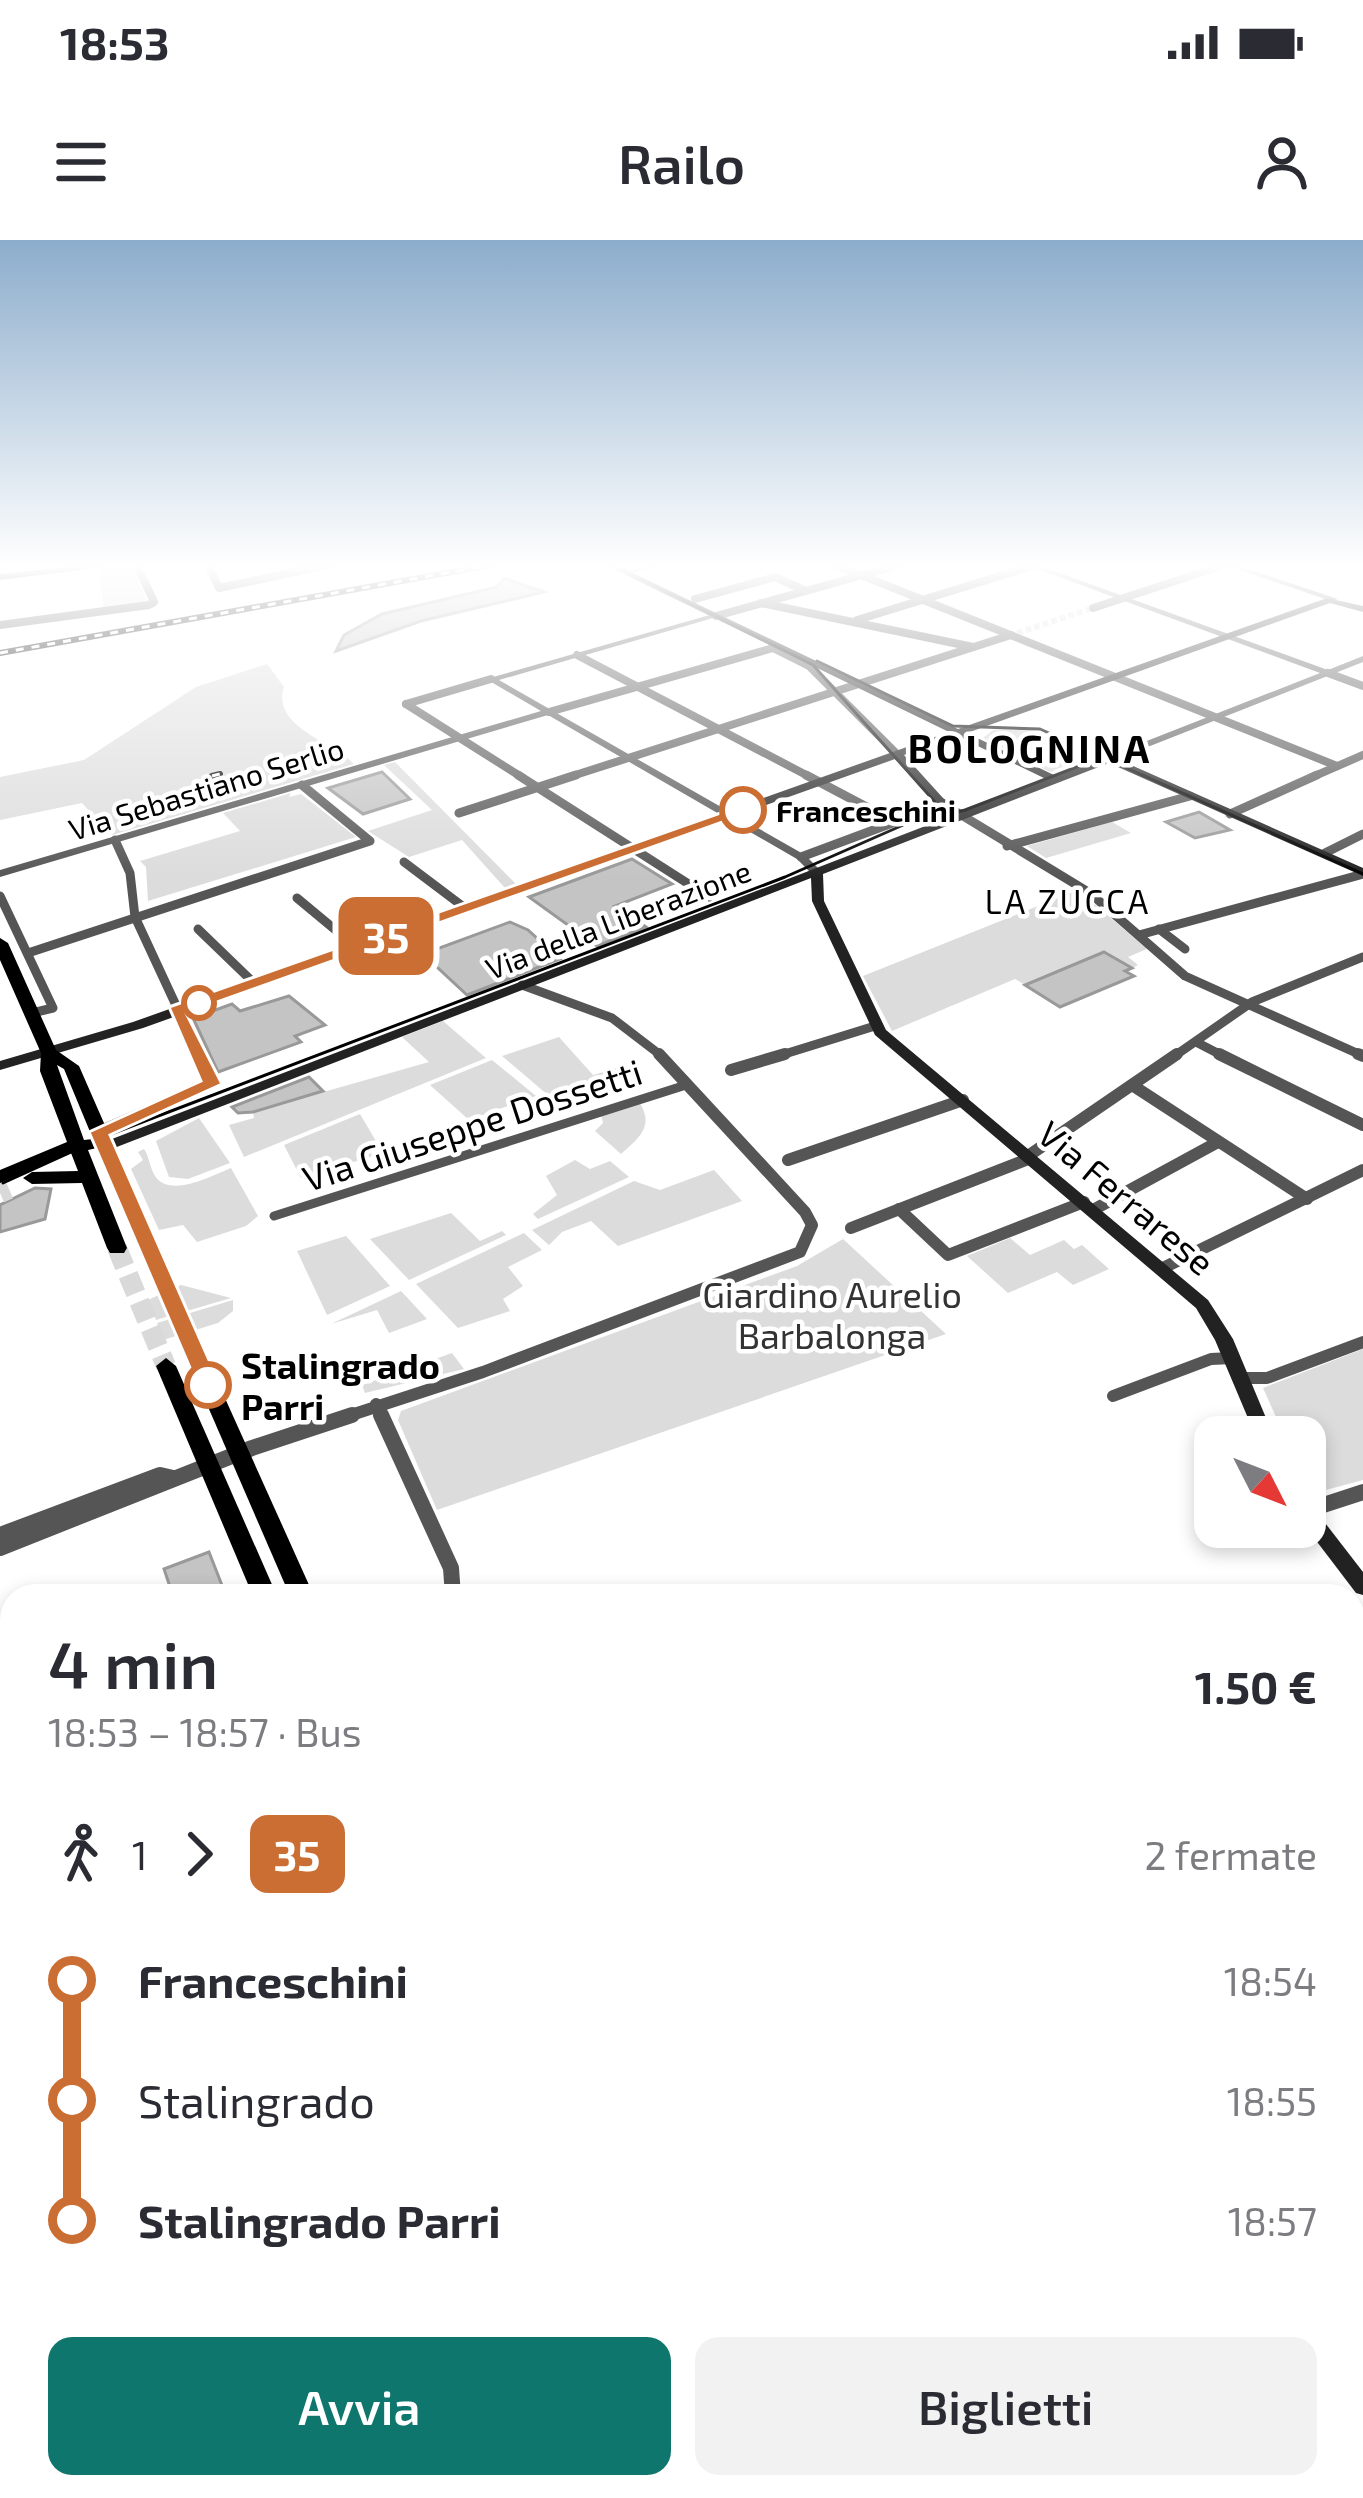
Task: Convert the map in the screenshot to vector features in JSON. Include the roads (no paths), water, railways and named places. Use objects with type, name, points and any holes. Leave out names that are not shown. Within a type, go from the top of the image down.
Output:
[{"type":"main road","points":[[828,668],[1056,780]]},
{"type":"main road","points":[[0,1066],[176,1011],[1139,668]]},
{"type":"main road","points":[[898,754],[936,796],[963,816]]},
{"type":"main road","points":[[823,913],[826,876],[832,870],[1109,759],[1363,873]]},
{"type":"main road","points":[[786,883],[814,890],[810,864],[832,870]]},
{"type":"main road","name":"Via della Liberazione","points":[[101,1140],[786,883],[810,864]]},
{"type":"main road","name":"Via Ferrarese","points":[[814,890],[875,1026],[1202,1304],[1256,1416]]},
{"type":"main road","points":[[0,943],[49,1053],[48,1071],[117,1249]]},
{"type":"main road","points":[[49,1053],[71,1066],[143,1235]]},
{"type":"main road","points":[[5,1183],[101,1140]]},
{"type":"main road","points":[[32,1178],[80,1150]]},
{"type":"main road","points":[[5,1183],[90,1177]]},
{"type":"main road","points":[[196,1356],[297,1584]]},
{"type":"main road","points":[[166,1366],[260,1584]]},
{"type":"main road","points":[[1326,1539],[1361,1584]]},
{"type":"street","points":[[529,668],[406,704],[709,897]]},
{"type":"street","points":[[491,679],[810,864],[896,822],[603,668]]},
{"type":"street","name":"Via Sebastiano Serlio","points":[[0,874],[700,668]]},
{"type":"street","name":"Via Sebastiano Serlio","points":[[812,668],[839,692]]},
{"type":"street","points":[[459,813],[911,668]]},
{"type":"street","points":[[1095,668],[1337,766]]},
{"type":"street","points":[[1312,668],[1363,686]]},
{"type":"street","points":[[1109,759],[1341,668]]},
{"type":"street","points":[[839,692],[898,754]]},
{"type":"street","points":[[1230,814],[1360,759]]},
{"type":"street","points":[[28,953],[370,841],[302,785]]},
{"type":"street","points":[[1007,846],[1190,796]]},
{"type":"street","points":[[963,816],[968,825],[1090,893],[1177,971],[1363,1056]]},
{"type":"street","points":[[1324,853],[1363,834]]},
{"type":"street","points":[[101,1140],[212,1084],[135,917],[130,872],[115,840]]},
{"type":"street","points":[[404,862],[465,908]]},
{"type":"street","points":[[1138,935],[1363,873]]},
{"type":"street","points":[[0,896],[53,1008],[32,1013]]},
{"type":"street","points":[[297,898],[356,947]]},
{"type":"street","points":[[198,929],[254,983]]},
{"type":"street","points":[[1160,929],[1185,949]]},
{"type":"street","points":[[851,1228],[1029,1157],[1246,1006],[1363,957]]},
{"type":"street","points":[[0,1548],[165,1487],[173,1478],[238,1453],[483,1372],[800,1252],[812,1225],[805,1212],[686,1085],[621,1023],[554,1004],[522,985]]},
{"type":"street","points":[[731,1070],[875,1026]]},
{"type":"street","points":[[1196,1042],[1363,1125]]},
{"type":"street","name":"Via Giuseppe Dossetti","points":[[274,1216],[686,1085]]},
{"type":"street","points":[[1132,1085],[1306,1199]]},
{"type":"street","points":[[788,1160],[963,1100]]},
{"type":"street","points":[[899,1209],[947,1256],[1088,1206],[1218,1142]]},
{"type":"street","points":[[1161,1269],[1363,1170]]},
{"type":"street","points":[[1240,1378],[1267,1378],[1363,1342]]},
{"type":"street","points":[[1113,1396],[1211,1359],[1232,1358]]},
{"type":"street","points":[[376,1404],[451,1568],[452,1584]]},
{"type":"street","points":[[0,1534],[160,1475],[173,1478]]},
{"type":"street","points":[[1326,1504],[1363,1492]]},
{"type":"tunnel","points":[[0,1193],[9,1189]]},
{"type":"tunnel","points":[[143,1235],[196,1356]]},
{"type":"tunnel","points":[[117,1248],[166,1366]]},
{"type":"tram line","points":[[3,1183],[111,1134],[785,877],[935,811],[935,802],[816,668]]},
{"type":"tram line","points":[[832,668],[953,726],[1040,729],[1363,874]]},
{"type":"tram line","points":[[920,821],[965,810],[1082,765],[1089,757],[1080,747]]},
{"type":"railway","points":[[212,776],[220,774]]},
{"type":"place","name":"Franceschini","points":[[743,810]]},
{"type":"place","name":"Stalingrado Parri","points":[[208,1385]]},
{"type":"district","name":"BOLOGNINA","points":[[1030,747]]},
{"type":"district","name":"LA ZUCCA","points":[[1068,901]]},
{"type":"park label","name":"Giardino Aurelio Barbalonga","points":[[832,1314]]}]
